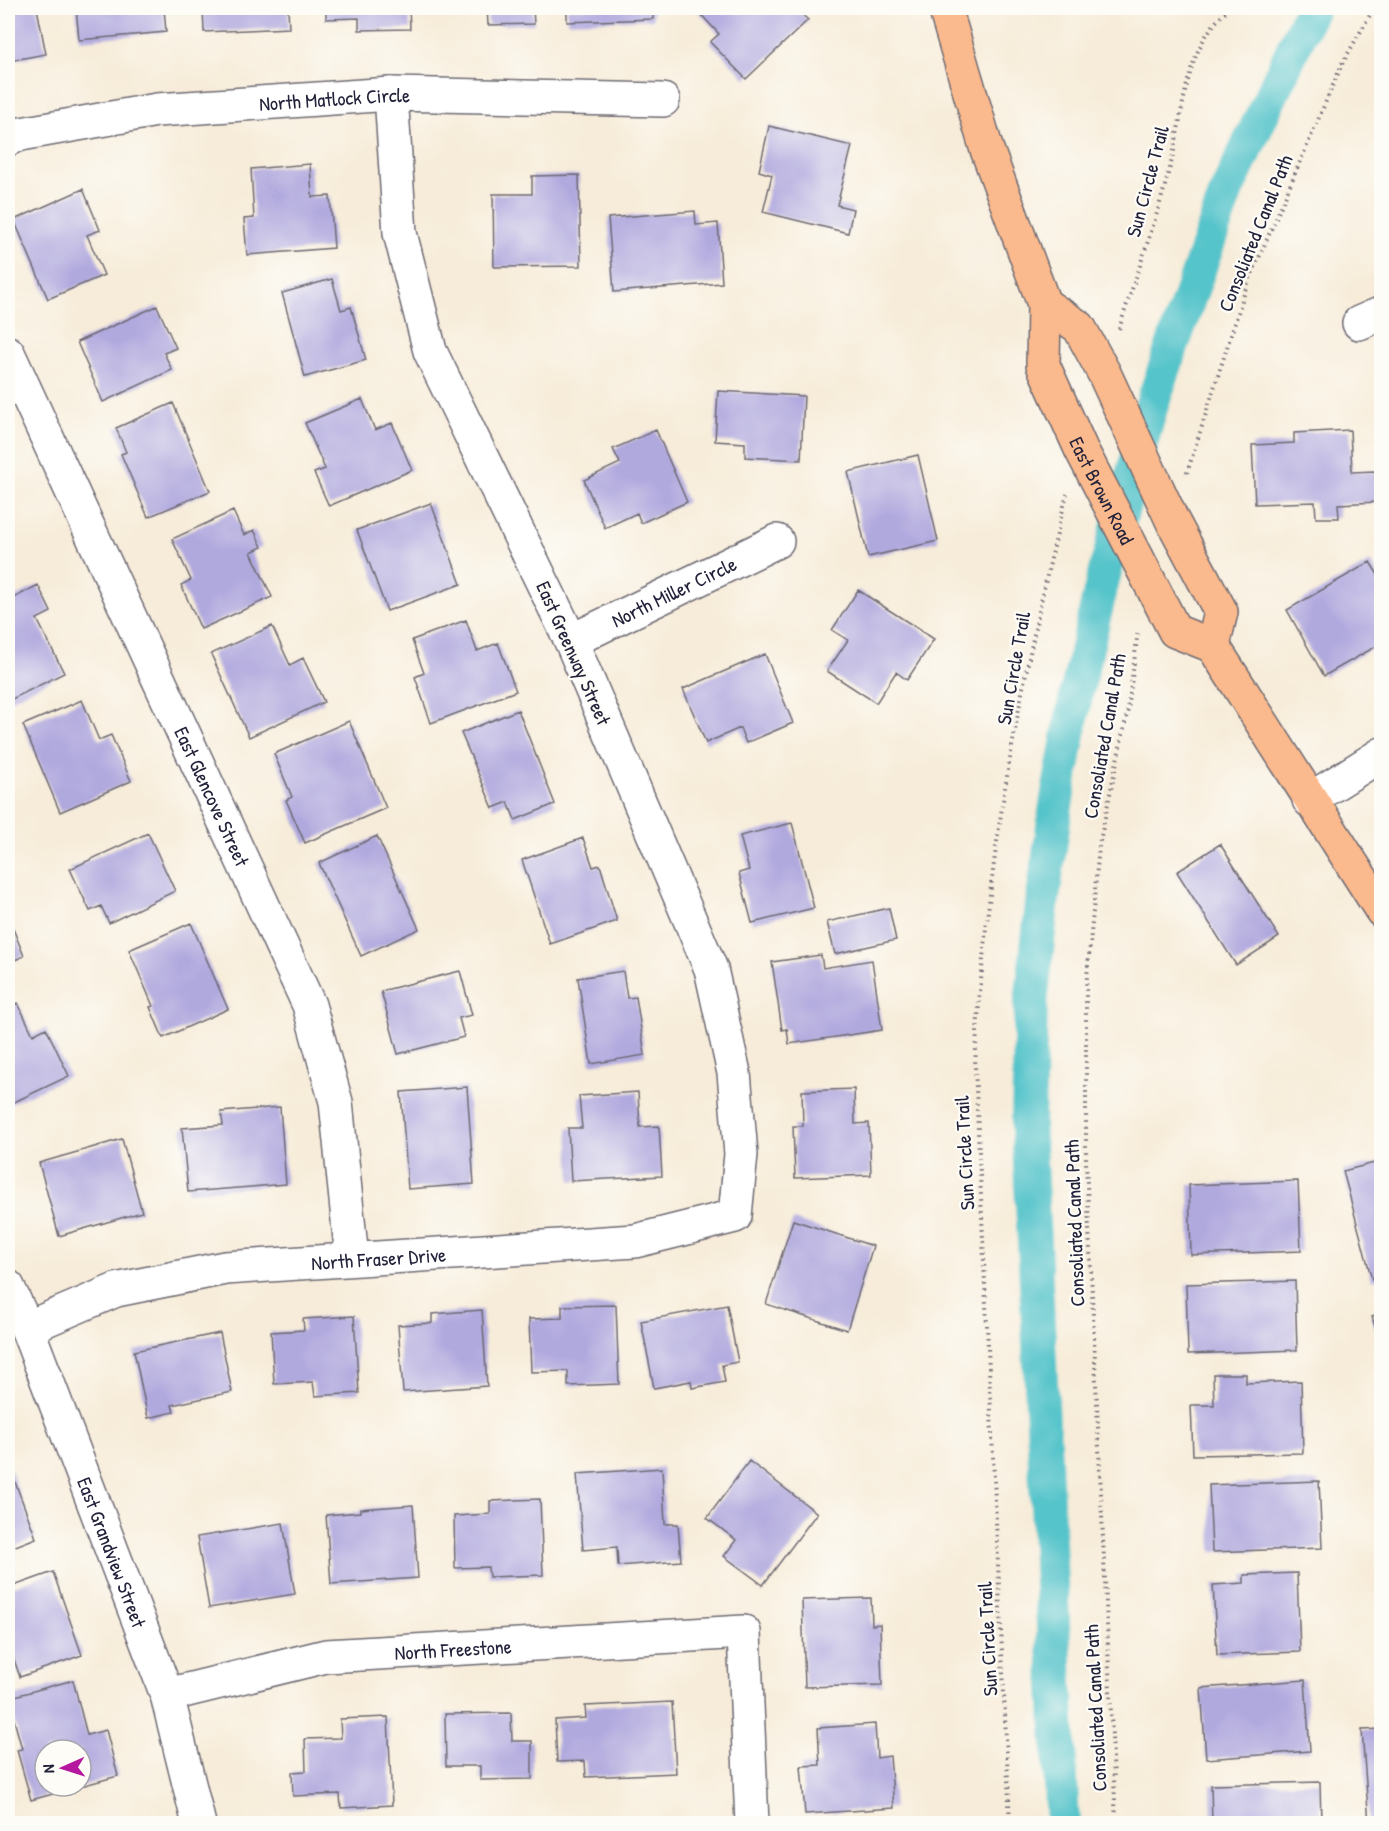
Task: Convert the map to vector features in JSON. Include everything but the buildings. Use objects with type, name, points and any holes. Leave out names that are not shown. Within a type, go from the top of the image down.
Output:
[{"type":"main road","name":"East Brown Road","points":[[945,8],[987,147],[1044,304],[1043,365],[1090,467],[1175,631],[1213,646]]},
{"type":"main road","points":[[1044,304],[1078,327],[1113,390],[1172,520],[1221,612],[1213,646],[1309,800],[1382,911]]},
{"type":"street","name":"North Matlock Circle","points":[[8,139],[21,134],[157,110],[391,94],[663,100]]},
{"type":"street","name":"East Greenway Street","points":[[391,94],[400,233],[430,351],[571,641],[711,969],[734,1073],[741,1154],[735,1216]]},
{"type":"street","name":"East Glencove Street","points":[[8,352],[309,1005],[336,1102],[352,1258]]},
{"type":"street","name":"North Miller Circle","points":[[571,641],[777,541]]},
{"type":"street","points":[[1309,800],[1382,754]]},
{"type":"street","name":"North Fraser Drive","points":[[27,1328],[116,1290],[225,1268],[635,1241],[735,1216]]},
{"type":"street","name":"East Grandview Street","points":[[8,1287],[27,1328],[167,1695],[199,1824]]},
{"type":"street","name":"North Freestone","points":[[167,1695],[326,1656],[744,1632],[752,1824]]},
{"type":"path","name":"Sun Circle Trail","points":[[1116,336],[1171,166],[1182,100],[1197,52],[1219,16],[1230,8]]},
{"type":"path","name":"Consoliated Canal Path","points":[[1185,479],[1245,288],[1342,64],[1374,8]]},
{"type":"path","name":"Sun Circle Trail","points":[[1010,1824],[975,1066],[980,971],[991,879],[1035,627],[1068,490]]},
{"type":"path","name":"Consoliated Canal Path","points":[[1116,1824],[1086,1162],[1086,988],[1099,846],[1128,709],[1138,625]]},
{"type":"waterway","points":[[1063,1824],[1028,1122],[1031,1003],[1042,905],[1056,805],[1076,695],[1103,579],[1152,404],[1227,190],[1312,8]]}]
